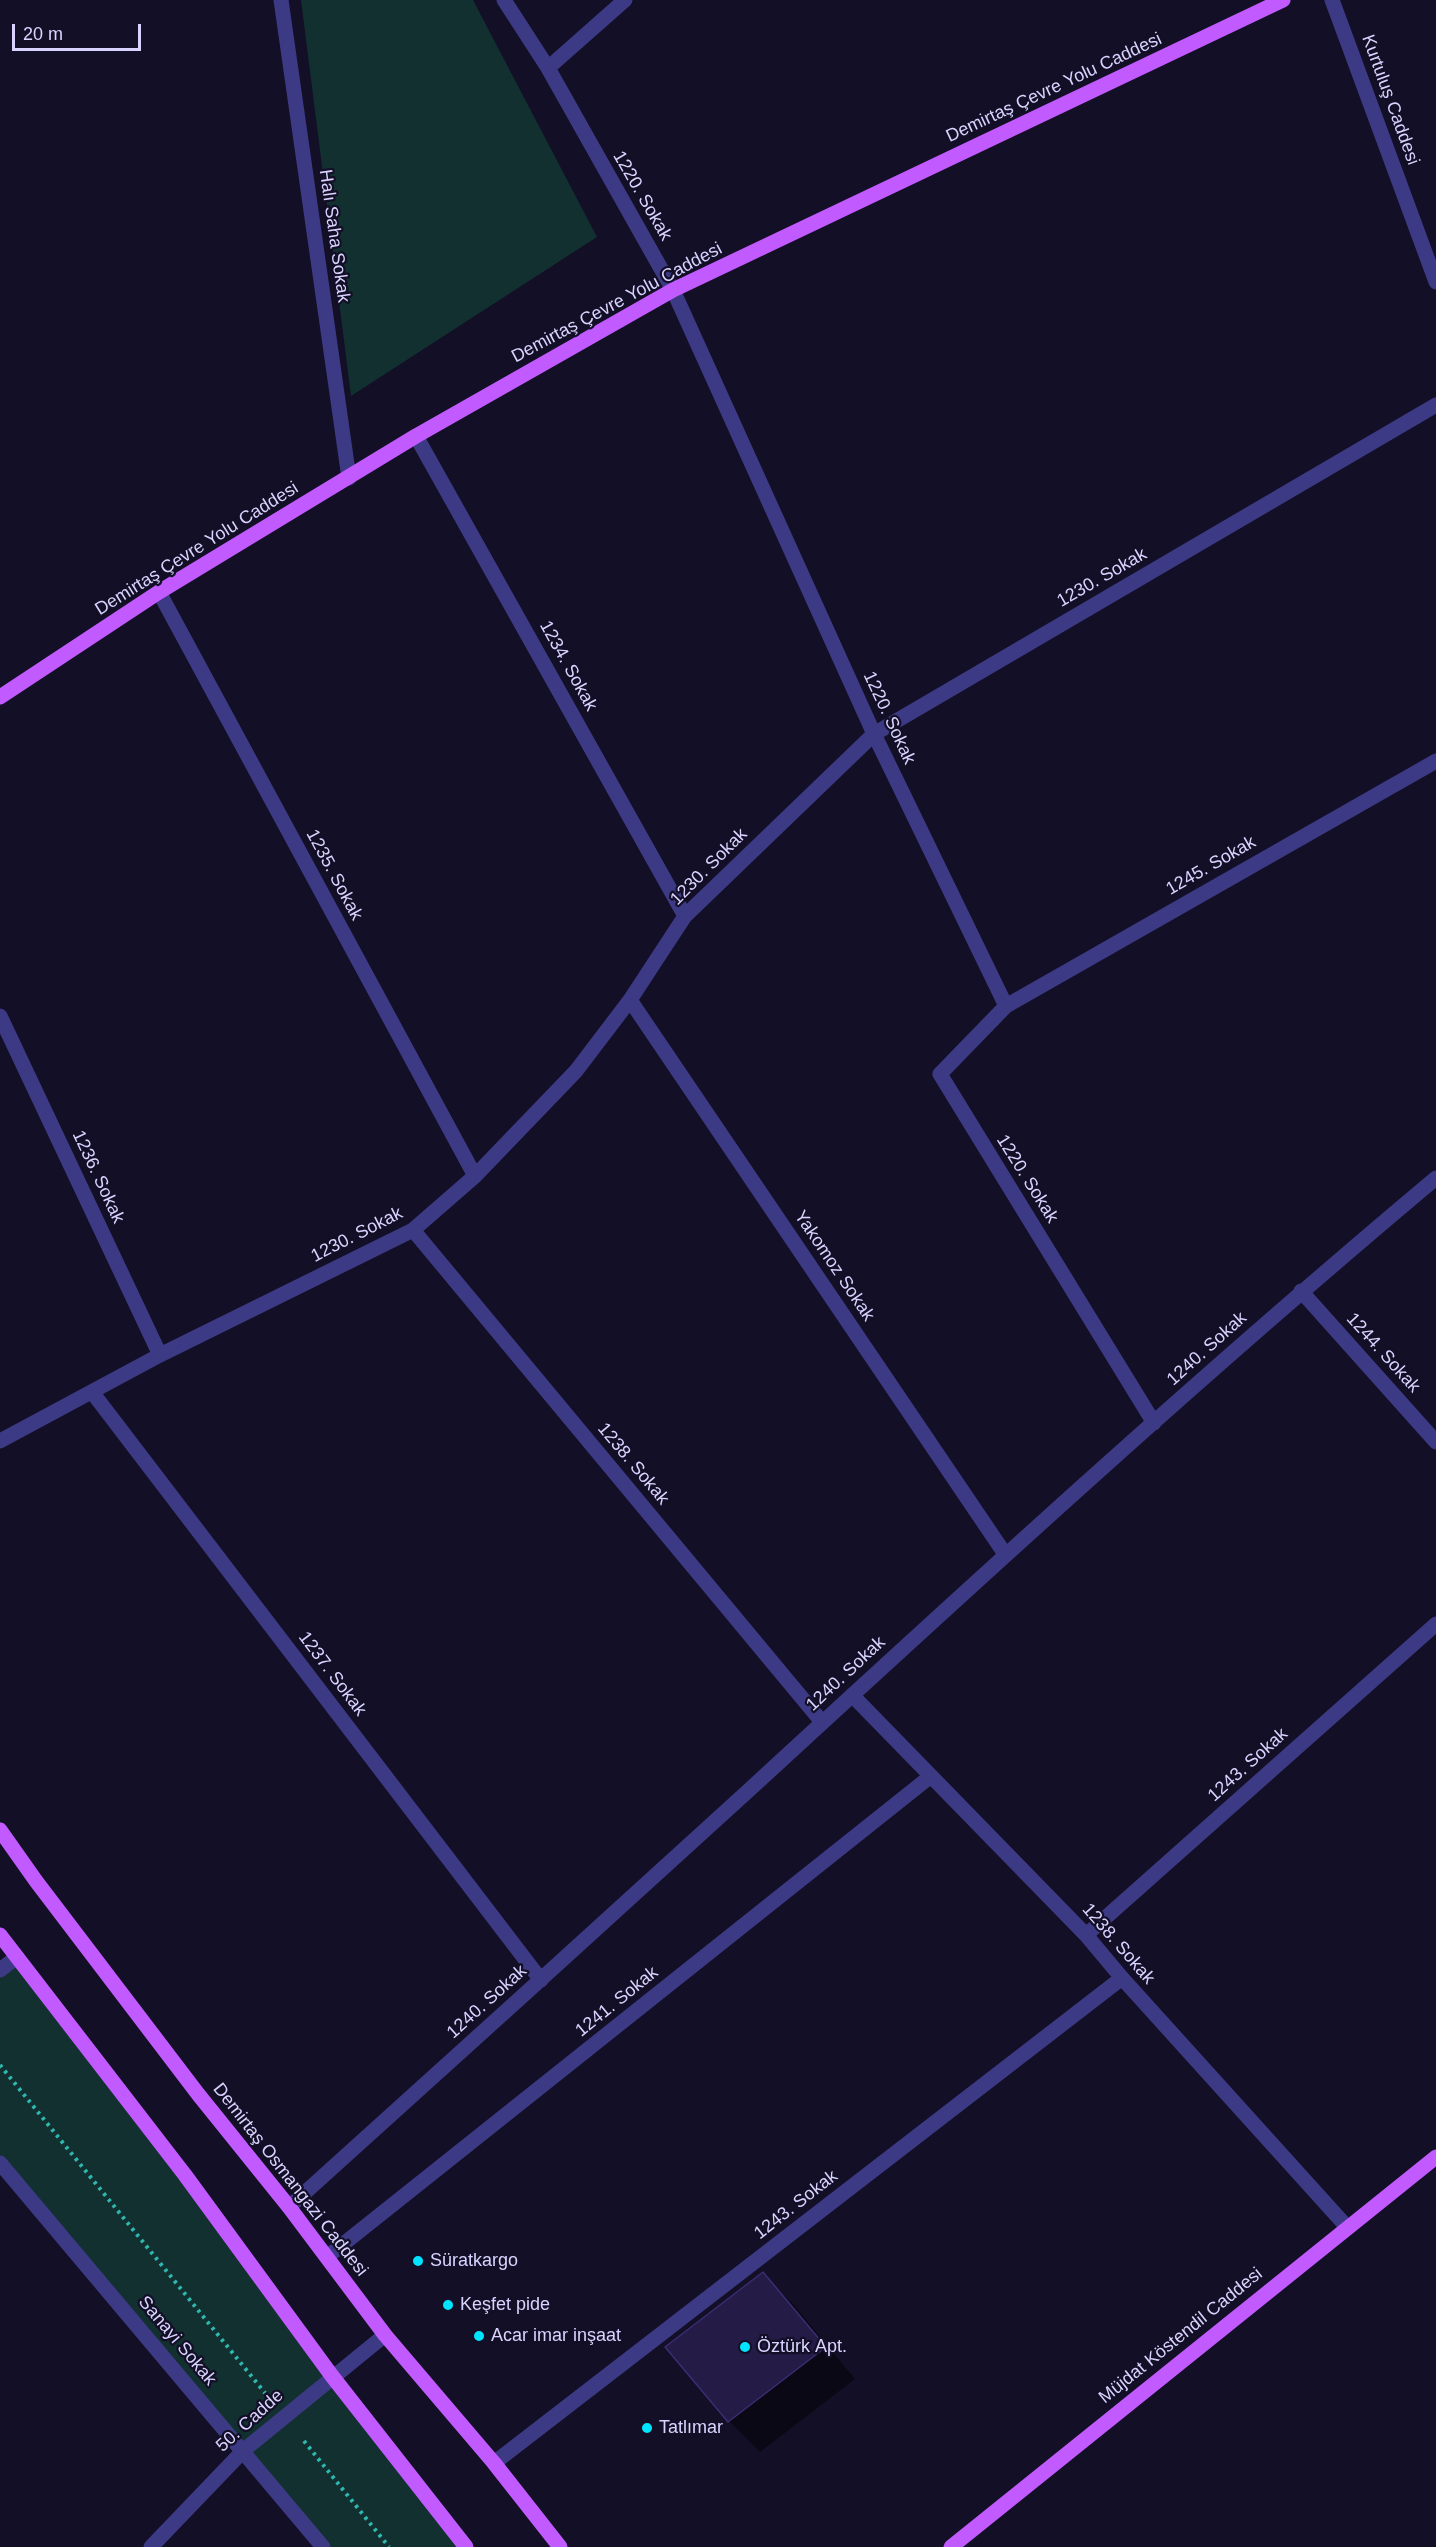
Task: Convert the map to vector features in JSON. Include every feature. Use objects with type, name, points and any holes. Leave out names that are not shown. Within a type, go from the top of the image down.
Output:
[{"type":"main road","name":"Demirtaş Çevre Yolu Caddesi","points":[[0,697],[159,592],[416,436],[673,290],[1283,0]]},
{"type":"main road","name":"Demirtaş Osmangazi Caddesi","points":[[0,1830],[191,2085],[289,2207],[385,2335],[494,2463],[560,2547]]},
{"type":"main road","points":[[0,1935],[185,2175],[332,2376],[466,2547]]},
{"type":"main road","name":"Müjdat Köstendil Caddesi","points":[[951,2547],[1436,2157]]},
{"type":"street","name":"Halı Saha Sokak","points":[[281,0],[349,478]]},
{"type":"street","name":"1220. Sokak","points":[[504,0],[548,68],[673,290],[874,734],[1006,1006],[940,1074],[1154,1423]]},
{"type":"street","points":[[548,68],[625,0]]},
{"type":"street","name":"Kurtuluş Caddesi","points":[[1332,0],[1436,282]]},
{"type":"street","name":"1230. Sokak","points":[[0,1441],[160,1355],[413,1230],[475,1176],[576,1071],[630,1000],[686,916],[874,734],[1436,405]]},
{"type":"street","name":"1234. Sokak","points":[[416,436],[686,916]]},
{"type":"street","name":"1235. Sokak","points":[[159,592],[475,1176]]},
{"type":"street","name":"1245. Sokak","points":[[1006,1006],[1436,761]]},
{"type":"street","name":"Yakomoz Sokak","points":[[630,1000],[1005,1554]]},
{"type":"street","name":"1236. Sokak","points":[[0,1016],[160,1355]]},
{"type":"street","name":"1240. Sokak","points":[[289,2207],[541,1980],[1005,1554],[1301,1291],[1436,1178]]},
{"type":"street","name":"1238. Sokak","points":[[413,1230],[822,1722]]},
{"type":"street","name":"1244. Sokak","points":[[1301,1291],[1436,1442]]},
{"type":"street","name":"1237. Sokak","points":[[92,1392],[541,1980]]},
{"type":"street","name":"1243. Sokak","points":[[1086,1935],[1436,1624]]},
{"type":"street","name":"1238. Sokak","points":[[852,1695],[1086,1935],[1122,1978],[1347,2227]]},
{"type":"street","name":"1241. Sokak","points":[[327,2258],[931,1776]]},
{"type":"street","points":[[0,1970],[16,1957]]},
{"type":"street","name":"1243. Sokak","points":[[494,2463],[1122,1978]]},
{"type":"street","name":"Sanayi Sokak","points":[[0,2163],[244,2450],[323,2547]]},
{"type":"street","name":"50. Cadde","points":[[151,2547],[244,2450],[385,2335]]},
{"type":"path","points":[[0,2065],[389,2547]]},
{"type":"green space","points":[[301,0],[473,0],[597,237],[351,396]]},
{"type":"green space","points":[[17,1957],[467,2547],[323,2547],[0,2163],[0,1970]]},
{"type":"building","name":"Öztürk Apt.","points":[[763,2272],[826,2347],[728,2422],[665,2347]]},
{"type":"place","name":"Süratkargo","points":[[418,2261]]},
{"type":"place","name":"Keşfet pide","points":[[448,2305]]},
{"type":"place","name":"Acar imar inşaat","points":[[479,2336]]},
{"type":"place","name":"Öztürk Apt.","points":[[745,2347]]},
{"type":"place","name":"Tatlımar","points":[[647,2428]]}]
